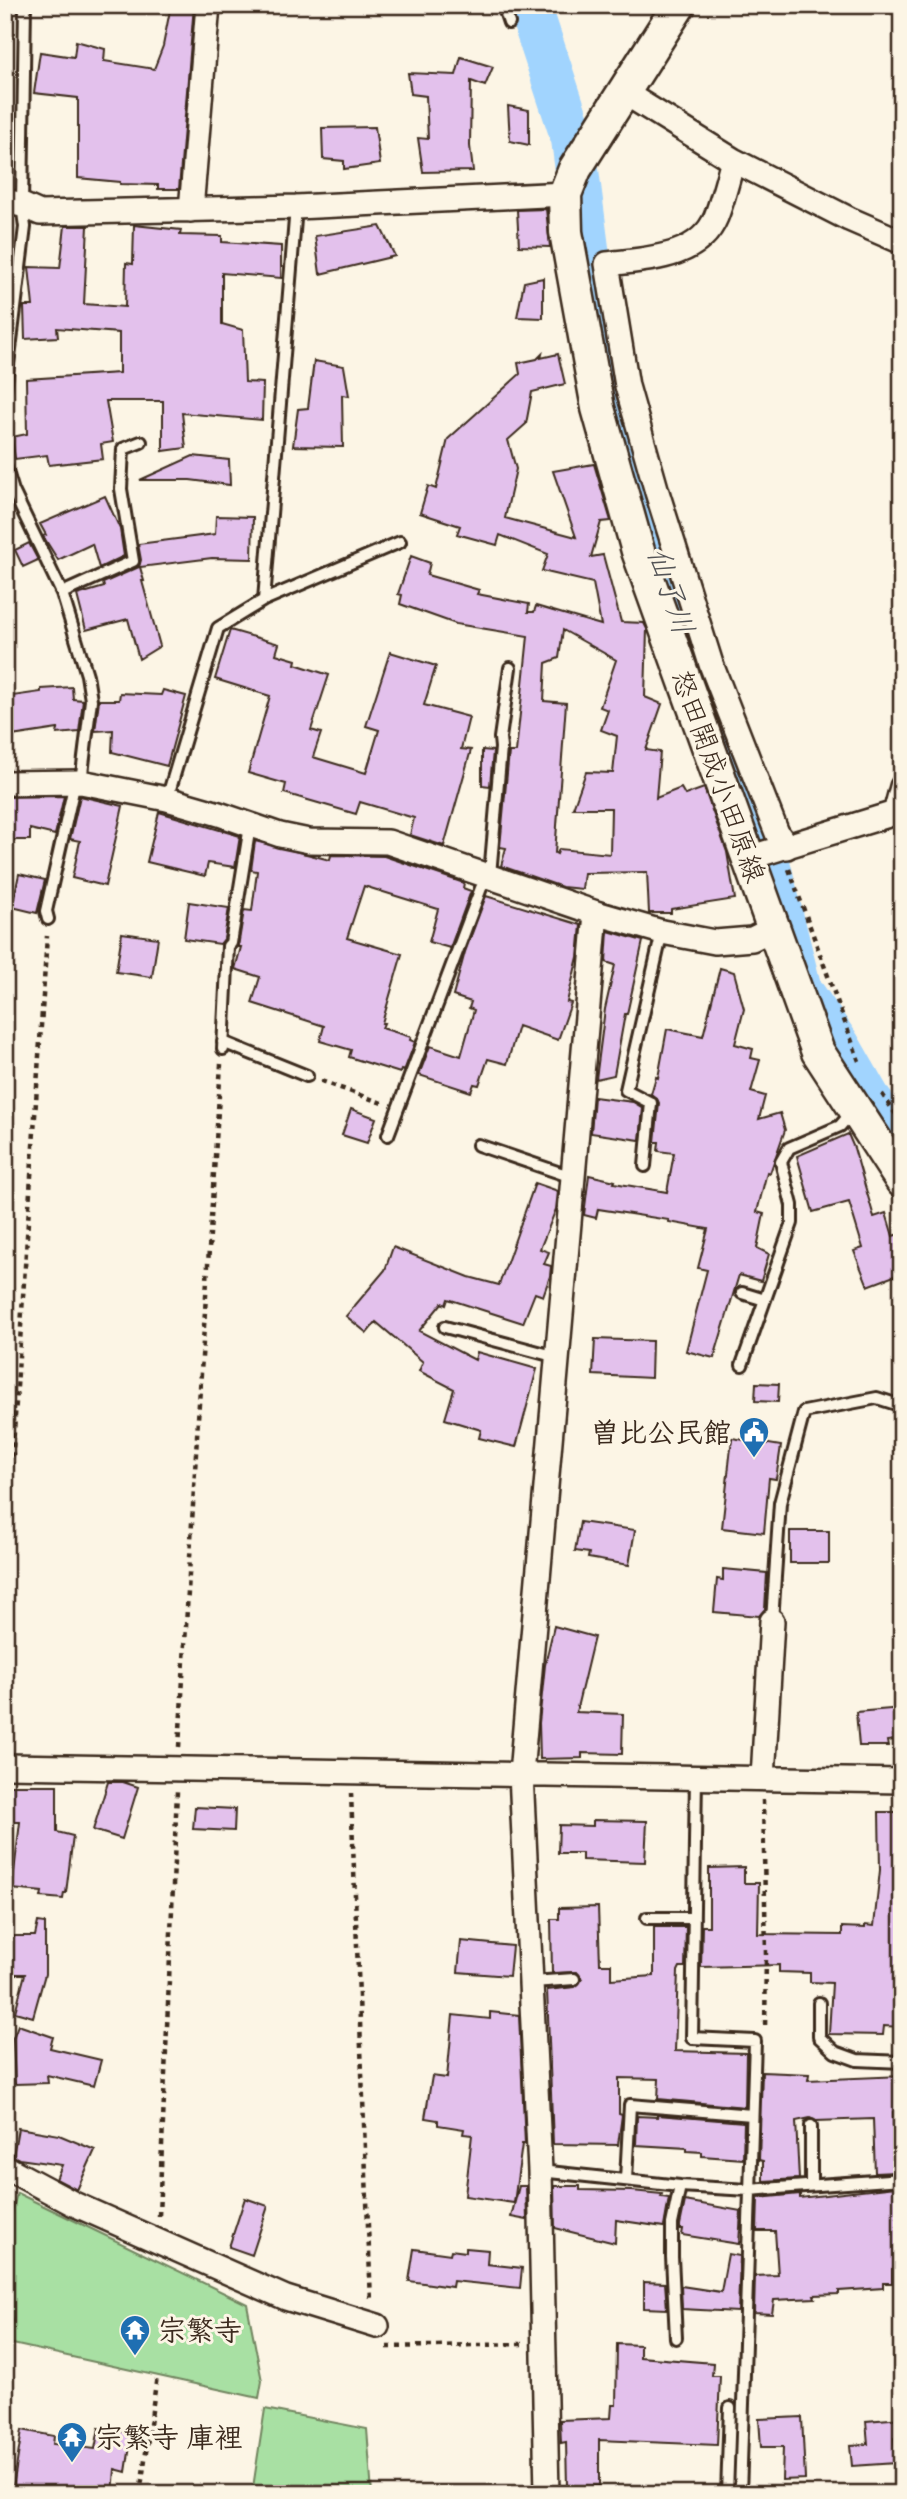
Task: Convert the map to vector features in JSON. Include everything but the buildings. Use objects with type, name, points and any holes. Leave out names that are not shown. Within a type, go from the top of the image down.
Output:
[{"type":"main road","name":"怒田開成小田原線","points":[[679,5],[575,169],[565,194],[566,232],[598,408],[638,551],[818,1052],[902,1181]]},
{"type":"street","points":[[191,210],[208,5]]},
{"type":"street","points":[[625,93],[733,160],[849,219],[902,242]]},
{"type":"street","points":[[733,160],[715,220],[703,236],[687,249],[668,255],[607,264],[628,386],[657,492],[712,664],[777,833],[787,847]]},
{"type":"street","points":[[14,203],[40,213],[296,207],[565,194]]},
{"type":"street","points":[[5,783],[78,782],[167,799],[280,835],[309,841],[388,842],[596,913],[662,932],[715,942],[752,939],[774,928]]},
{"type":"street","points":[[748,858],[898,813],[902,787]]},
{"type":"street","points":[[547,2494],[540,2171],[521,1774],[596,913]]},
{"type":"street","points":[[763,1778],[772,1622]]},
{"type":"street","points":[[5,1766],[902,1781]]},
{"type":"street","points":[[5,2168],[74,2204],[286,2298],[373,2325]]},
{"type":"lane","points":[[5,390],[24,226],[14,203],[25,5]]},
{"type":"lane","points":[[503,5],[509,23]]},
{"type":"lane","points":[[264,600],[296,207]]},
{"type":"lane","points":[[62,593],[133,562],[121,489],[122,449],[141,442]]},
{"type":"lane","points":[[5,465],[13,491],[62,593],[87,675],[91,701],[78,782],[46,911],[48,919]]},
{"type":"lane","points":[[167,799],[218,628],[264,600],[400,542]]},
{"type":"lane","points":[[388,1135],[481,888],[490,875],[500,738],[510,668]]},
{"type":"lane","points":[[250,826],[231,943],[228,946],[223,1046],[307,1076]]},
{"type":"lane","points":[[645,1166],[651,1103],[626,1090],[662,932]]},
{"type":"lane","points":[[742,1365],[792,1223],[792,1205],[781,1162],[789,1149],[840,1126],[854,1110]]},
{"type":"lane","points":[[478,1145],[572,1178]]},
{"type":"lane","points":[[742,1293],[765,1300]]},
{"type":"lane","points":[[445,1327],[557,1357]]},
{"type":"lane","points":[[772,1622],[780,1503],[804,1412],[877,1398],[902,1406]]},
{"type":"lane","points":[[696,1777],[692,2038],[755,2041],[740,2494]]},
{"type":"lane","points":[[647,1918],[694,1918]]},
{"type":"lane","points":[[533,1982],[574,1979]]},
{"type":"lane","points":[[819,2003],[819,2037],[835,2052],[857,2060],[902,2062]]},
{"type":"lane","points":[[626,2179],[630,2105],[752,2115]]},
{"type":"lane","points":[[811,2126],[811,2185]]},
{"type":"lane","points":[[5,2152],[5,2168]]},
{"type":"lane","points":[[540,2171],[680,2186],[749,2190],[902,2179]]},
{"type":"lane","points":[[676,2338],[672,2246],[680,2186]]},
{"type":"lane","points":[[727,2494],[730,2408]]},
{"type":"path","points":[[787,847],[786,861],[860,1062]]},
{"type":"path","points":[[5,1567],[48,919]]},
{"type":"path","points":[[158,2241],[178,1768],[223,1046]]},
{"type":"path","points":[[307,1076],[398,1109]]},
{"type":"path","points":[[875,1085],[902,1123]]},
{"type":"path","points":[[351,1771],[357,1975],[368,2177],[371,2317],[380,2347],[544,2344]]},
{"type":"path","points":[[755,2041],[765,2039],[763,1778]]},
{"type":"path","points":[[140,2494],[157,2376]]},
{"type":"green space","points":[[17,2193],[247,2304],[262,2381],[259,2398],[8,2343],[13,2321],[5,2292],[5,2239]]},
{"type":"green space","points":[[265,2409],[367,2429],[372,2494],[252,2494]]},
{"type":"waterway","name":"仙了川","points":[[529,5],[573,139],[589,264],[614,412],[688,644],[757,819],[800,990],[838,1045],[870,1101],[902,1143]]},
{"type":"place","name":"曽比公民館","points":[[754,1459]]},
{"type":"place","name":"宗繁寺","points":[[135,2357]]},
{"type":"place","name":"宗繁寺 庫裡","points":[[72,2464]]}]
